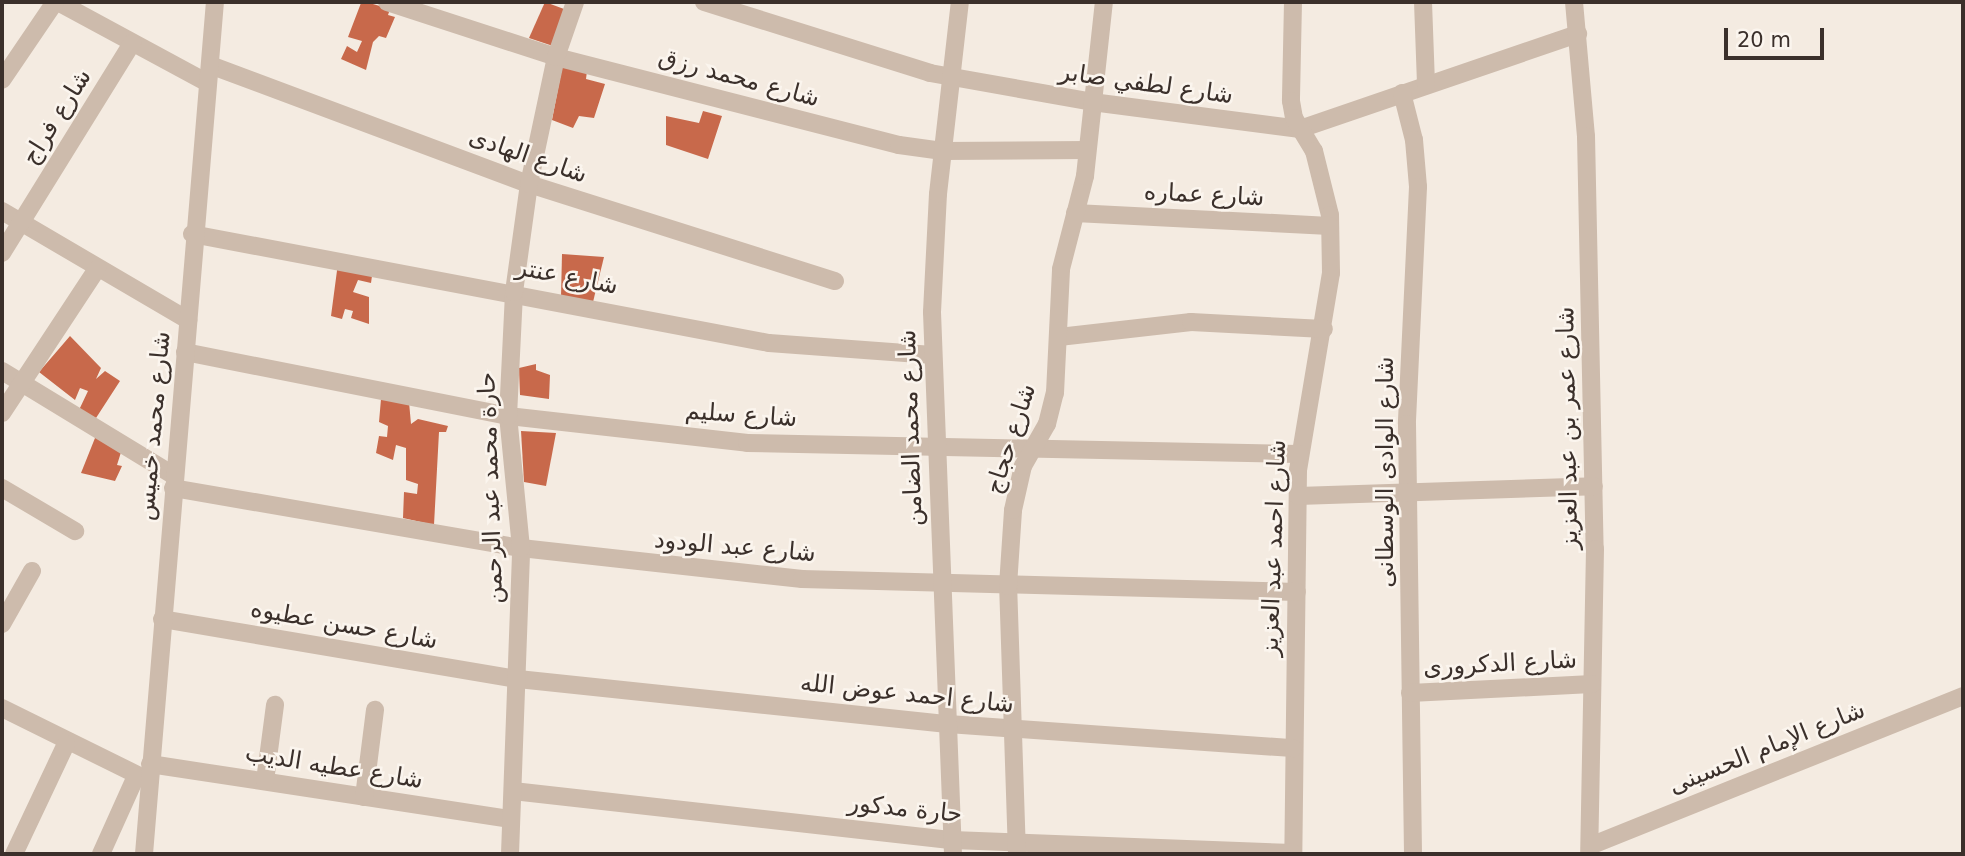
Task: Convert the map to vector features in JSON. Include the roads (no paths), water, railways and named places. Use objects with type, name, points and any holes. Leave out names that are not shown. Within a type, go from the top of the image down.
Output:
[{"type":"street","points":[[2,80],[57,2],[208,83]]},
{"type":"street","name":"شارع محمد خميس","points":[[144,854],[145,773],[162,619],[188,320],[192,233],[215,2]]},
{"type":"street","name":"شارع محمد رزق","points":[[387,2],[556,57],[899,145],[943,151],[1087,150]]},
{"type":"street","name":"حارة محمد عبد الرحمن","points":[[510,854],[521,548],[508,416],[514,292],[529,184],[556,57],[575,2]]},
{"type":"street","name":"شارع لطفي صابر","points":[[704,2],[951,77],[1091,102],[1300,129],[1578,34]]},
{"type":"street","name":"شارع محمد الضامن","points":[[952,847],[933,355],[943,151],[960,2]]},
{"type":"street","name":"شارع حجاج","points":[[1016,849],[1010,729],[1008,586],[1016,486],[1035,449],[1055,393],[1061,268],[1087,150],[1104,2]]},
{"type":"street","name":"شارع احمد عبد العزيز","points":[[1293,2],[1291,101],[1300,129],[1314,151],[1330,226],[1324,329],[1300,454],[1293,854]]},
{"type":"street","points":[[1423,2],[1426,85]]},
{"type":"street","name":"شارع عمر بن عبد العزيز","points":[[1574,2],[1586,136],[1594,486],[1589,850]]},
{"type":"street","name":"شارع فراج","points":[[2,253],[132,43]]},
{"type":"street","name":"شارع الهادى","points":[[209,65],[529,184],[835,282]]},
{"type":"street","name":"شارع الوادى الوسطانى","points":[[1402,93],[1414,139],[1418,187],[1408,493],[1413,854]]},
{"type":"street","points":[[2,211],[188,320]]},
{"type":"street","name":"شارع عماره","points":[[1075,213],[1330,226]]},
{"type":"street","name":"شارع عنتر","points":[[192,233],[514,292],[769,343],[933,355]]},
{"type":"street","points":[[2,413],[97,269]]},
{"type":"street","points":[[1059,337],[1191,323],[1324,329]]},
{"type":"street","name":"شارع سليم","points":[[185,352],[508,416],[747,443],[1300,454]]},
{"type":"street","points":[[2,371],[174,482]]},
{"type":"street","name":"شارع عبد الودود","points":[[174,482],[521,548],[802,579],[1297,592]]},
{"type":"street","points":[[1298,496],[1594,486]]},
{"type":"street","points":[[2,488],[75,531]]},
{"type":"street","points":[[2,624],[32,570]]},
{"type":"street","name":"شارع حسن عطيوه","points":[[162,619],[518,679]]},
{"type":"street","name":"شارع احمد عوض الله","points":[[518,679],[948,724],[1293,748]]},
{"type":"street","name":"شارع الدكرورى","points":[[1410,693],[1592,684]]},
{"type":"street","name":"شارع الإمام الحسينى","points":[[1589,850],[1963,696]]},
{"type":"street","points":[[265,781],[275,705]]},
{"type":"street","name":"شارع عطيه الديب","points":[[2,708],[66,744],[145,773],[265,781],[511,819]]},
{"type":"street","points":[[364,797],[375,710]]},
{"type":"street","points":[[14,854],[66,744]]},
{"type":"street","points":[[101,854],[145,773]]},
{"type":"street","name":"حارة مدكور","points":[[513,791],[952,847],[1293,854]]}]
